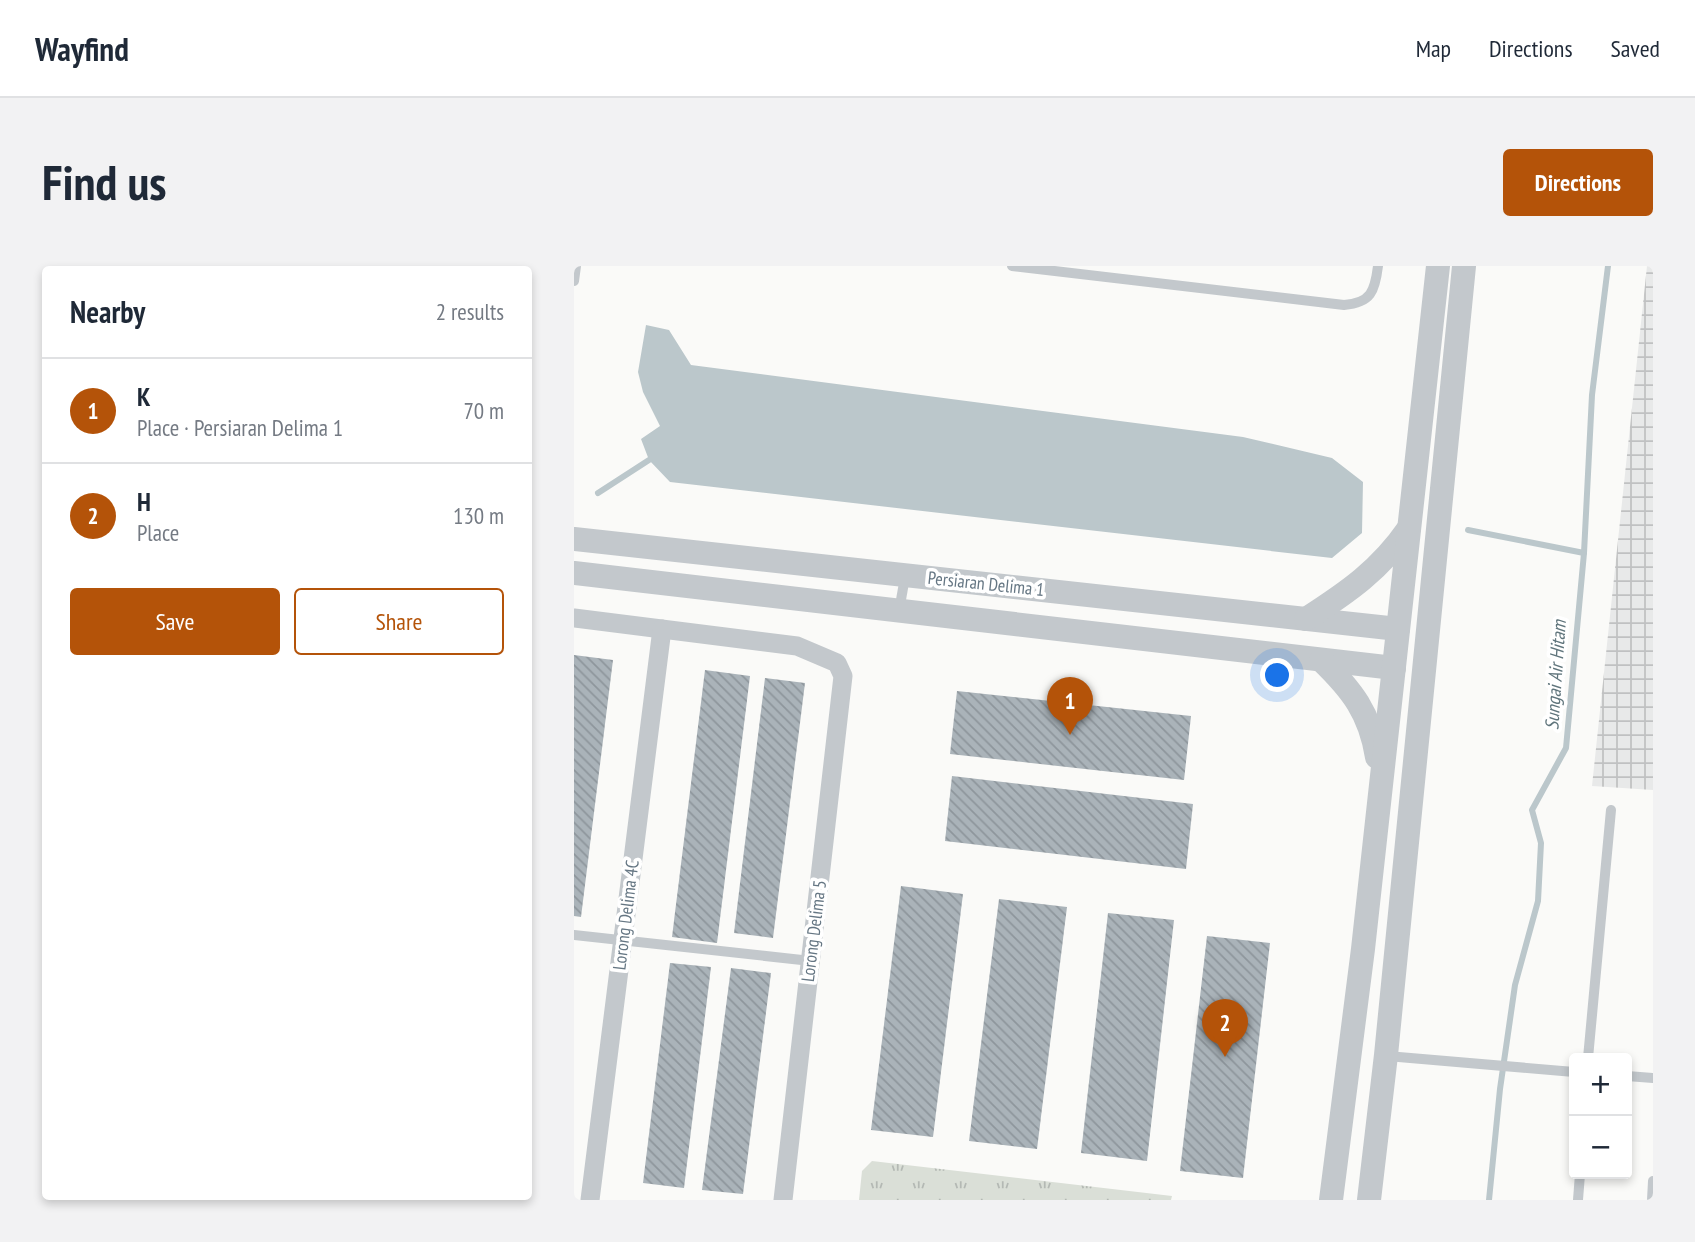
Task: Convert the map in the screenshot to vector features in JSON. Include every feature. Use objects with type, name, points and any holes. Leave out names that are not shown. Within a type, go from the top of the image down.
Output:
[{"type":"street","points":[[1331,1200],[1381,787],[1438,266]]},
{"type":"street","points":[[1369,1200],[1386,1055],[1464,266]]},
{"type":"street","points":[[1306,619],[1364,579],[1392,553],[1409,527]]},
{"type":"street","name":"Persiaran Delima 1","points":[[574,539],[1398,629]]},
{"type":"street","name":"Persiaran Delima 1","points":[[574,573],[1394,668]]},
{"type":"street","points":[[574,618],[662,629]]},
{"type":"street","name":"Lorong Delima 5","points":[[662,629],[797,646],[837,663],[844,676],[783,1200]]},
{"type":"street","name":"Lorong Delima 4C","points":[[590,1200],[662,629]]},
{"type":"street","points":[[1321,660],[1346,684],[1362,707],[1374,735],[1381,787]]},
{"type":"lane","points":[[574,281],[576,266]]},
{"type":"lane","points":[[1012,266],[1344,305],[1357,304],[1370,296],[1376,284],[1378,266]]},
{"type":"lane","points":[[899,611],[906,575]]},
{"type":"lane","points":[[1588,1053],[1611,810]]},
{"type":"lane","points":[[574,934],[811,961]]},
{"type":"lane","points":[[1386,1055],[1569,1072]]},
{"type":"lane","points":[[1632,1076],[1653,1078]]},
{"type":"lane","points":[[1578,1200],[1580,1179]]},
{"type":"lane","points":[[1652,1200],[1653,1181]]},
{"type":"shaded area","points":[[1647,266],[1653,266],[1653,790],[1592,786]]},
{"type":"shaded area","points":[[646,325],[669,330],[691,365],[1243,437],[1332,458],[1363,482],[1362,533],[1332,558],[670,482],[649,460],[641,439],[660,426],[643,392],[638,372]]},
{"type":"green space","points":[[872,1161],[1172,1196],[1171,1200],[859,1200],[862,1171]]},
{"type":"building","points":[[574,655],[613,660],[581,917],[574,916]]},
{"type":"building","points":[[705,670],[750,676],[717,943],[672,937]]},
{"type":"building","points":[[765,678],[805,683],[773,938],[734,933]]},
{"type":"building","points":[[957,691],[1191,716],[1184,780],[950,754]]},
{"type":"building","points":[[952,776],[1193,804],[1186,869],[945,841]]},
{"type":"building","points":[[901,886],[963,894],[933,1137],[871,1130]]},
{"type":"building","points":[[999,899],[1067,907],[1037,1149],[969,1141]]},
{"type":"building","points":[[1108,913],[1174,920],[1147,1161],[1081,1153]]},
{"type":"building","points":[[1207,936],[1270,943],[1243,1178],[1180,1171]]},
{"type":"building","points":[[670,963],[711,967],[684,1188],[643,1183]]},
{"type":"building","points":[[731,968],[771,973],[743,1194],[702,1190]]},
{"type":"waterway","name":"Sungai Air Hitam","points":[[1489,1200],[1500,1089],[1515,985],[1538,901],[1541,843],[1532,810],[1566,748],[1584,553],[1592,395],[1608,266]]},
{"type":"waterway","points":[[598,493],[649,460]]},
{"type":"waterway","points":[[1468,530],[1584,553]]},
{"type":"place","name":"K","points":[[1070,735]]},
{"type":"place","name":"H","points":[[1225,1057]]}]
